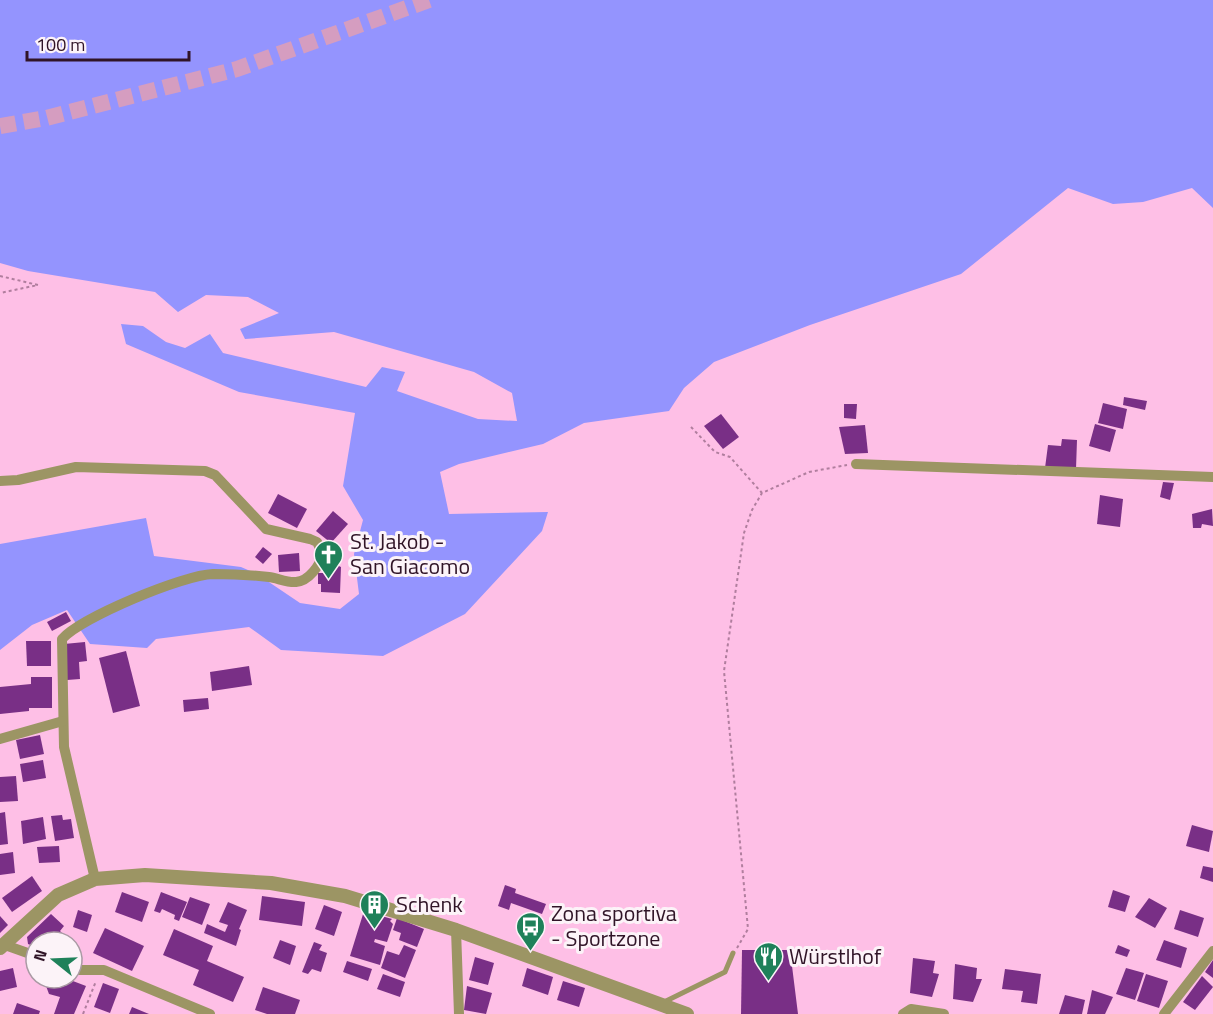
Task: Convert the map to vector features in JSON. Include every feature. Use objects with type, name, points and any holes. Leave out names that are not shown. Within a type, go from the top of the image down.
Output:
[{"type":"street","points":[[856,464],[1213,477]]},
{"type":"street","points":[[0,481],[18,480],[75,467],[205,471],[215,476],[266,529],[317,542],[324,554],[321,562],[306,579],[295,583],[271,577],[214,574],[192,576],[85,621],[62,639],[64,747],[95,879]]},
{"type":"street","points":[[0,739],[63,720]]},
{"type":"street","points":[[24,953],[2,946],[41,908],[58,895],[95,879],[145,874],[271,883],[345,896],[456,930],[687,1014]]},
{"type":"street","points":[[456,930],[459,1014]]},
{"type":"street","points":[[1164,1014],[1213,951]]},
{"type":"street","points":[[84,969],[100,970],[210,1014]]},
{"type":"street","points":[[903,1014],[911,1009],[944,1014]]},
{"type":"lane","points":[[660,1004],[725,972],[733,953]]},
{"type":"path","points":[[0,276],[38,285],[0,293]]},
{"type":"path","points":[[691,427],[715,452],[730,457],[762,493]]},
{"type":"path","points":[[733,953],[748,929],[724,671],[744,533],[752,510],[762,493],[809,472],[856,464]]},
{"type":"path","points":[[83,1014],[100,970]]},
{"type":"shaded area","points":[[0,0],[1213,0],[1213,208],[1192,188],[1143,202],[1113,204],[1068,188],[961,274],[810,325],[714,362],[684,388],[669,411],[584,423],[543,444],[459,464],[440,472],[449,514],[548,512],[542,531],[465,614],[383,656],[281,650],[249,627],[156,639],[147,648],[90,644],[67,610],[32,625],[0,650],[0,544],[146,518],[154,556],[241,567],[257,574],[300,603],[340,609],[359,594],[354,554],[363,520],[343,486],[355,413],[239,392],[126,344],[121,324],[143,326],[166,342],[185,348],[210,334],[223,353],[366,387],[382,367],[405,372],[397,391],[478,419],[517,421],[512,393],[474,372],[334,332],[245,339],[240,329],[279,313],[248,297],[206,295],[178,312],[155,292],[28,271],[0,263]]},
{"type":"building","points":[[1124,397],[1147,401],[1145,410],[1123,405]]},
{"type":"building","points":[[1103,403],[1127,409],[1123,429],[1098,423]]},
{"type":"building","points":[[844,404],[857,404],[856,419],[844,418]]},
{"type":"building","points":[[721,414],[739,437],[723,449],[704,426]]},
{"type":"building","points":[[1095,424],[1116,430],[1110,452],[1089,446]]},
{"type":"building","points":[[865,425],[868,453],[845,454],[839,427]]},
{"type":"building","points":[[1062,439],[1077,440],[1076,469],[1045,468],[1048,445],[1061,446]]},
{"type":"building","points":[[1163,482],[1174,483],[1170,500],[1160,497]]},
{"type":"building","points":[[278,494],[307,509],[297,528],[268,513]]},
{"type":"building","points":[[1100,495],[1123,499],[1120,527],[1097,524]]},
{"type":"building","points":[[1212,509],[1213,526],[1202,524],[1201,528],[1193,528],[1192,514]]},
{"type":"building","points":[[333,511],[348,524],[331,543],[316,531]]},
{"type":"building","points":[[263,547],[272,554],[263,564],[255,557]]},
{"type":"building","points":[[299,553],[300,571],[279,572],[278,555]]},
{"type":"building","name":"St. Jakob - San Giacomo","points":[[330,562],[341,567],[340,593],[321,592],[321,584],[318,584],[318,573],[323,573],[324,565]]},
{"type":"building","points":[[66,612],[71,621],[52,631],[47,622]]},
{"type":"building","points":[[26,641],[51,641],[51,666],[27,666]]},
{"type":"building","points":[[85,642],[87,661],[79,662],[80,679],[67,680],[64,644]]},
{"type":"building","points":[[126,651],[140,706],[113,713],[99,658]]},
{"type":"building","points":[[249,666],[252,685],[212,691],[210,672]]},
{"type":"building","points":[[31,677],[52,677],[52,708],[29,708],[29,711],[0,714],[0,687],[31,684]]},
{"type":"building","points":[[208,698],[209,709],[184,712],[183,700]]},
{"type":"building","points":[[40,735],[44,754],[20,759],[16,740]]},
{"type":"building","points":[[43,760],[46,778],[23,782],[20,764]]},
{"type":"building","points":[[16,776],[18,801],[0,802],[0,777]]},
{"type":"building","points":[[5,812],[8,844],[0,845],[0,813]]},
{"type":"building","points":[[62,815],[63,820],[71,819],[74,838],[55,841],[51,816]]},
{"type":"building","points":[[43,817],[46,839],[23,844],[21,821]]},
{"type":"building","points":[[1192,825],[1213,831],[1209,852],[1186,846]]},
{"type":"building","points":[[59,846],[60,862],[39,863],[37,847]]},
{"type":"building","points":[[13,852],[15,873],[0,875],[0,854]]},
{"type":"building","points":[[1203,866],[1213,868],[1213,882],[1200,878]]},
{"type":"building","points":[[32,876],[42,891],[12,912],[2,898]]},
{"type":"building","points":[[505,885],[516,889],[515,893],[546,904],[542,914],[511,903],[509,910],[498,906]]},
{"type":"building","points":[[1113,890],[1130,896],[1125,912],[1108,907]]},
{"type":"building","points":[[122,892],[149,902],[142,922],[115,912]]},
{"type":"building","points":[[161,892],[187,902],[179,921],[174,919],[175,915],[162,909],[160,913],[154,911]]},
{"type":"building","points":[[262,896],[305,902],[302,926],[259,920]]},
{"type":"building","points":[[190,897],[210,904],[202,925],[182,917]]},
{"type":"building","points":[[1149,898],[1167,908],[1155,928],[1135,917]]},
{"type":"building","points":[[228,902],[247,910],[239,929],[241,930],[236,946],[204,933],[207,924],[225,932],[228,925],[219,922]]},
{"type":"building","points":[[324,905],[342,912],[334,936],[315,929]]},
{"type":"building","points":[[78,910],[92,915],[87,932],[73,927]]},
{"type":"building","points":[[1180,910],[1204,918],[1198,937],[1174,929]]},
{"type":"building","points":[[364,911],[392,919],[390,921],[393,924],[387,942],[375,939],[374,942],[385,946],[380,965],[350,956]]},
{"type":"building","points":[[51,914],[64,926],[61,930],[34,930]]},
{"type":"building","points":[[0,916],[8,925],[0,933]]},
{"type":"building","points":[[397,918],[424,929],[417,947],[399,940],[401,933],[393,930]]},
{"type":"building","points":[[105,928],[144,946],[132,971],[93,953]]},
{"type":"building","points":[[174,929],[213,946],[207,961],[244,977],[233,1002],[193,985],[199,970],[163,955]]},
{"type":"building","points":[[280,940],[296,946],[290,965],[273,958]]},
{"type":"building","points":[[1164,940],[1187,948],[1181,968],[1156,960]]},
{"type":"building","points":[[314,942],[322,945],[319,950],[327,953],[321,972],[312,969],[308,974],[302,972]]},
{"type":"building","points":[[404,945],[416,950],[405,978],[381,968],[387,951],[399,955]]},
{"type":"building","points":[[1118,945],[1130,950],[1127,957],[1115,953]]},
{"type":"building","name":"Würstlhof","points":[[742,950],[790,950],[798,1014],[741,1014]]},
{"type":"building","points":[[475,957],[494,963],[488,985],[469,980]]},
{"type":"building","points":[[913,958],[935,961],[933,973],[939,974],[932,997],[910,993]]},
{"type":"building","points":[[1213,960],[1213,978],[1205,972]]},
{"type":"building","points":[[347,961],[372,969],[368,981],[343,972]]},
{"type":"building","points":[[955,964],[977,968],[976,979],[982,979],[973,1002],[953,999]]},
{"type":"building","points":[[13,968],[17,987],[0,991],[0,971]]},
{"type":"building","points":[[527,968],[553,977],[548,995],[522,986]]},
{"type":"building","points":[[1126,968],[1144,973],[1135,1000],[1116,994]]},
{"type":"building","points":[[1005,969],[1041,974],[1037,1004],[1021,1002],[1023,991],[1002,989]]},
{"type":"building","points":[[383,974],[405,982],[400,997],[377,989]]},
{"type":"building","points":[[1146,974],[1168,981],[1159,1008],[1137,1001]]},
{"type":"building","points":[[1202,976],[1213,987],[1195,1010],[1183,1002]]},
{"type":"building","points":[[563,981],[585,988],[579,1007],[557,1000]]},
{"type":"building","points":[[103,983],[119,989],[110,1013],[94,1007]]},
{"type":"building","points":[[84,985],[86,986],[74,1014],[54,1014],[60,997],[49,994],[48,990],[84,990]]},
{"type":"building","points":[[467,986],[492,993],[486,1014],[464,1010]]},
{"type":"building","points":[[263,987],[300,1000],[295,1014],[267,1014],[255,1010]]},
{"type":"building","points":[[1092,990],[1113,997],[1105,1014],[1087,1014]]},
{"type":"building","points":[[1065,995],[1085,1000],[1082,1014],[1059,1014]]},
{"type":"building","points":[[17,1003],[40,1011],[39,1014],[13,1014]]},
{"type":"building","points":[[132,1007],[149,1014],[129,1014]]},
{"type":"tunnel","points":[[0,126],[46,118],[237,69],[429,0]]},
{"type":"place","name":"St. Jakob - San Giacomo","points":[[329,580]]},
{"type":"place","name":"Schenk","points":[[375,930]]},
{"type":"place","name":"Zona sportiva - Sportzone","points":[[530,952]]},
{"type":"place","name":"Würstlhof","points":[[768,982]]}]
